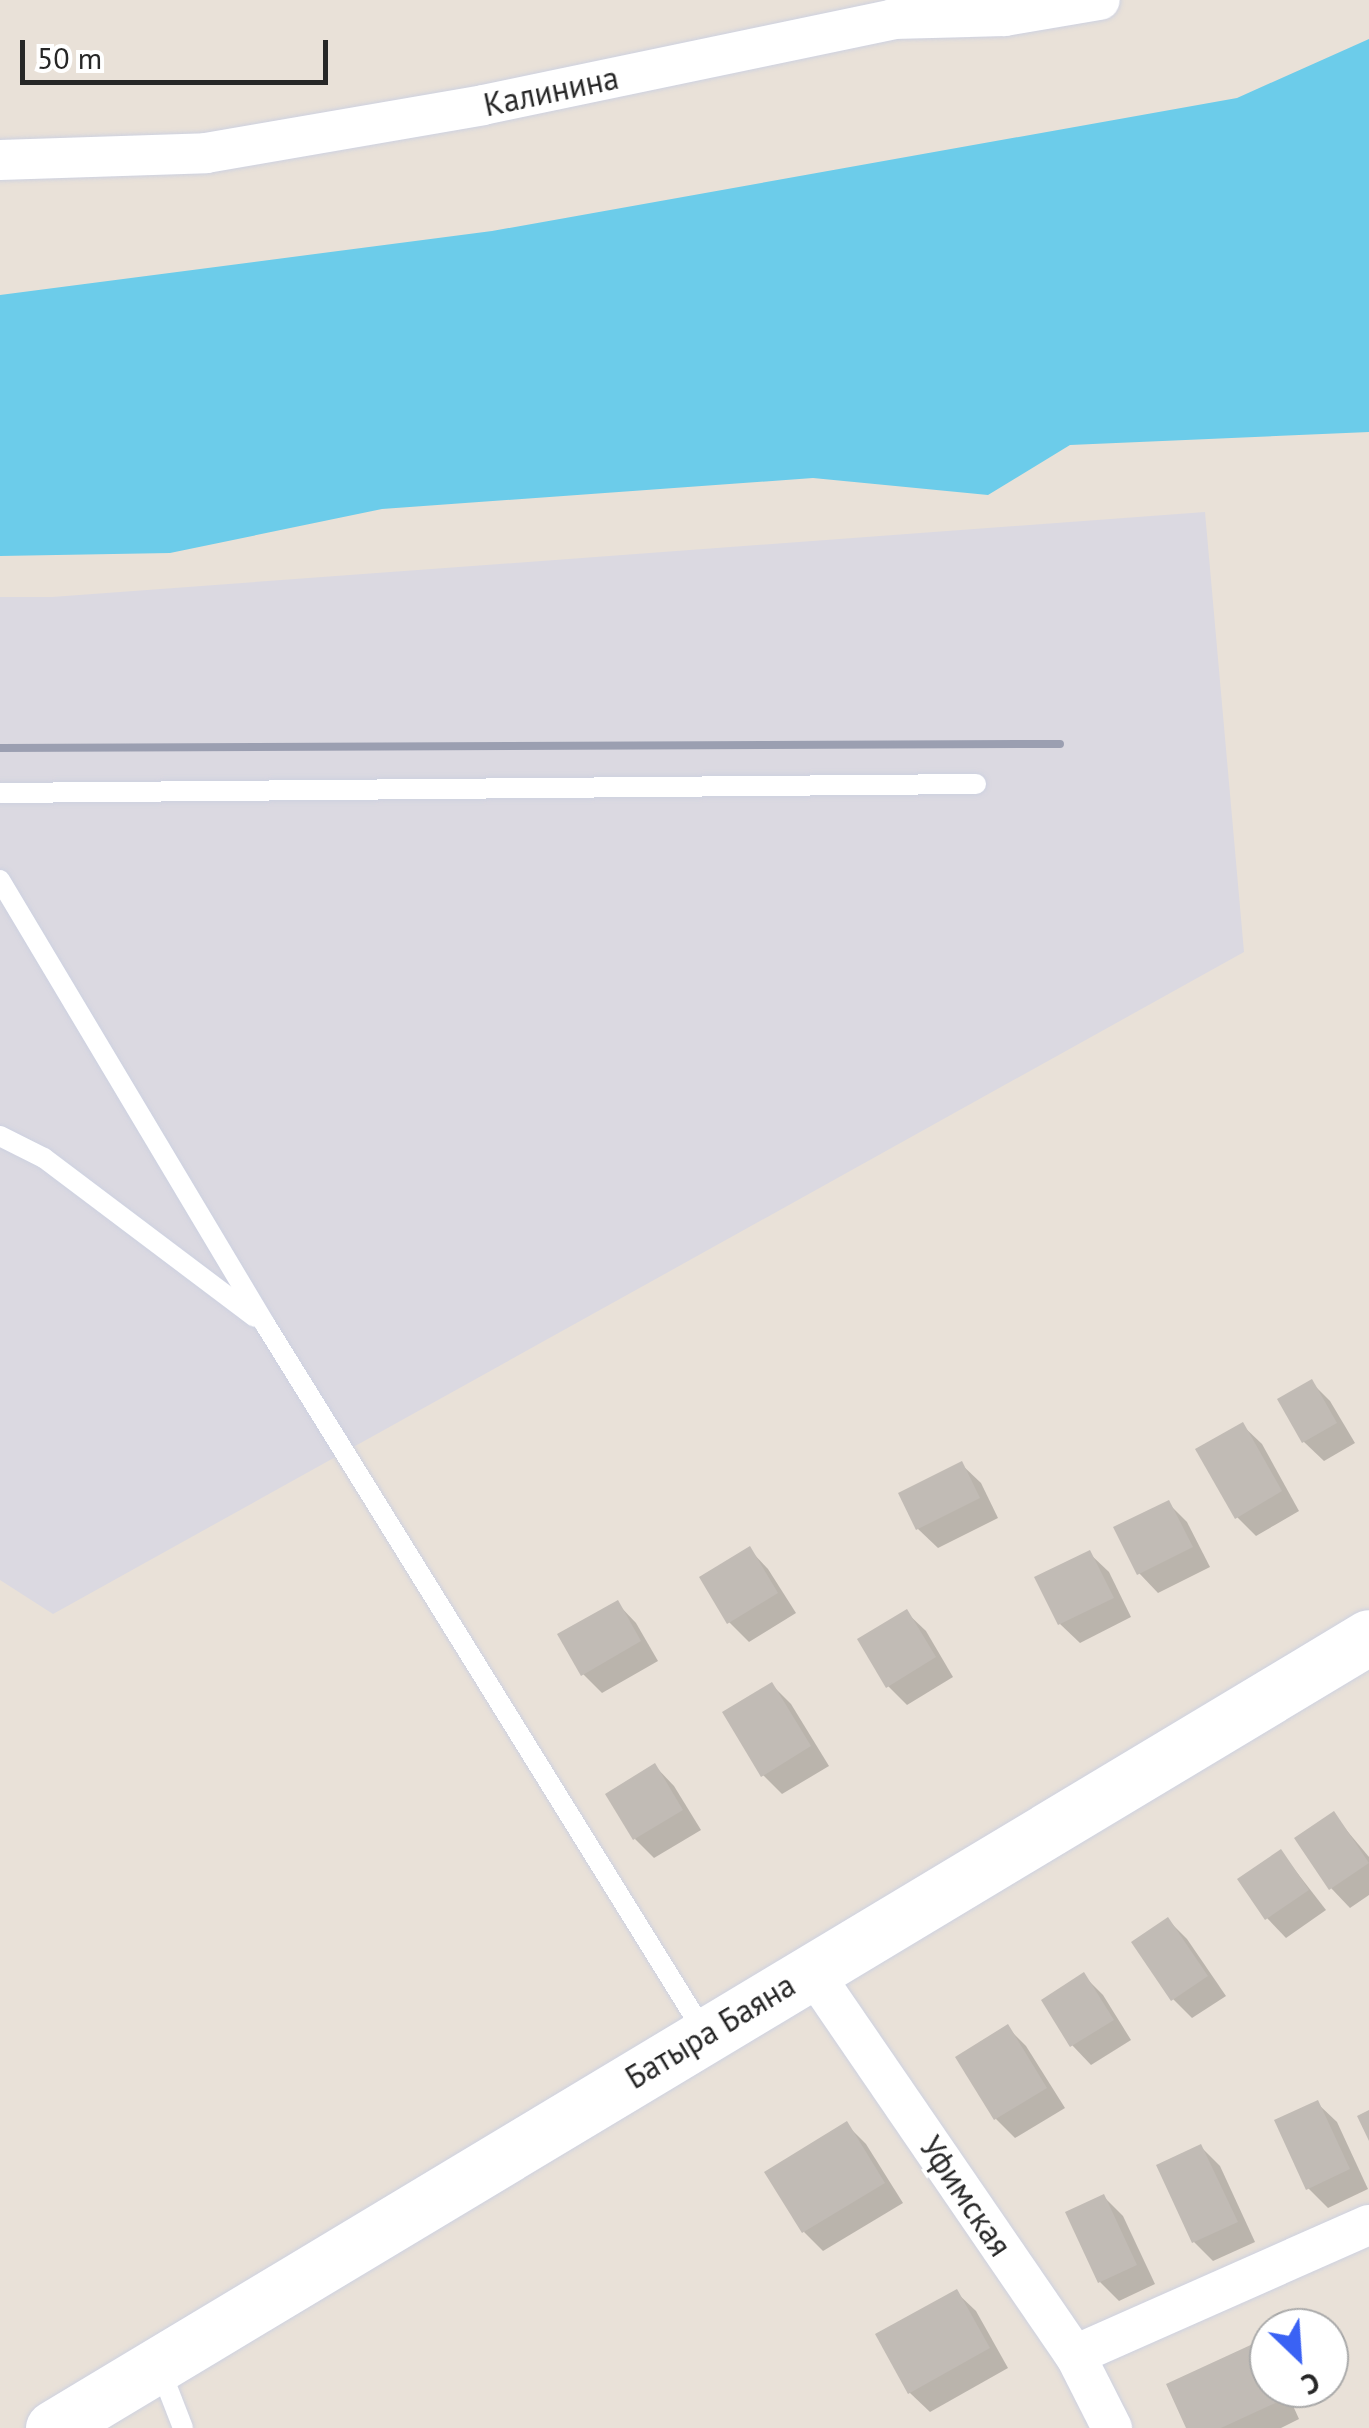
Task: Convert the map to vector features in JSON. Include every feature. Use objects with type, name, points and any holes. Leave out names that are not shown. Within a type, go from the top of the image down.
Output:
[{"type":"street","name":"Калинина","points":[[0,160],[206,154],[483,106],[893,19],[1005,16],[1100,0]]},
{"type":"street","name":"Батыра Баяна","points":[[53,2428],[1369,1638]]},
{"type":"street","name":"Уфимская","points":[[811,1970],[1074,2355],[1112,2428]]},
{"type":"street","points":[[1074,2355],[1369,2225]]},
{"type":"lane","points":[[0,793],[976,784]]},
{"type":"lane","points":[[0,880],[265,1324],[705,2034]]},
{"type":"lane","points":[[0,1136],[44,1158],[265,1324]]},
{"type":"lane","points":[[158,2364],[183,2428]]},
{"type":"shaded area","points":[[1205,512],[1244,952],[53,1614],[0,1580],[0,597],[52,597]]},
{"type":"water","points":[[1369,39],[1369,432],[1070,445],[988,495],[813,478],[382,509],[170,553],[0,556],[0,295],[492,231],[1237,98]]},
{"type":"building","points":[[1312,1379],[1337,1423],[1302,1443],[1277,1399]]},
{"type":"building","points":[[1243,1422],[1282,1491],[1235,1519],[1195,1449]]},
{"type":"building","points":[[962,1461],[980,1498],[916,1530],[898,1493]]},
{"type":"building","points":[[1169,1500],[1193,1547],[1137,1575],[1113,1527]]},
{"type":"building","points":[[750,1546],[778,1593],[727,1624],[699,1577]]},
{"type":"building","points":[[1090,1550],[1114,1598],[1058,1625],[1034,1577]]},
{"type":"building","points":[[618,1600],[641,1641],[581,1676],[557,1634]]},
{"type":"building","points":[[907,1609],[936,1657],[886,1688],[857,1639]]},
{"type":"building","points":[[772,1682],[811,1746],[761,1777],[722,1712]]},
{"type":"building","points":[[655,1763],[683,1810],[633,1840],[605,1794]]},
{"type":"building","points":[[1334,1811],[1369,1863],[1329,1890],[1294,1838]]},
{"type":"building","points":[[1281,1849],[1309,1890],[1265,1920],[1237,1879]]},
{"type":"building","points":[[1168,1917],[1208,1976],[1171,2001],[1131,1942]]},
{"type":"building","points":[[1084,1972],[1114,2020],[1070,2047],[1041,2000]]},
{"type":"building","points":[[1008,2024],[1047,2088],[994,2120],[955,2057]]},
{"type":"building","points":[[1318,2100],[1350,2169],[1306,2190],[1274,2120]]},
{"type":"building","points":[[1369,2110],[1369,2141],[1357,2116]]},
{"type":"building","points":[[847,2121],[885,2183],[802,2233],[764,2172]]},
{"type":"building","points":[[1201,2144],[1238,2222],[1192,2243],[1156,2165]]},
{"type":"building","points":[[1104,2194],[1137,2265],[1098,2283],[1065,2212]]},
{"type":"building","points":[[957,2289],[990,2348],[908,2394],[875,2334]]},
{"type":"building","points":[[1249,2346],[1249,2408],[1265,2408],[1221,2428],[1186,2428],[1166,2384]]},
{"type":"railway","points":[[0,748],[1060,744]]}]
